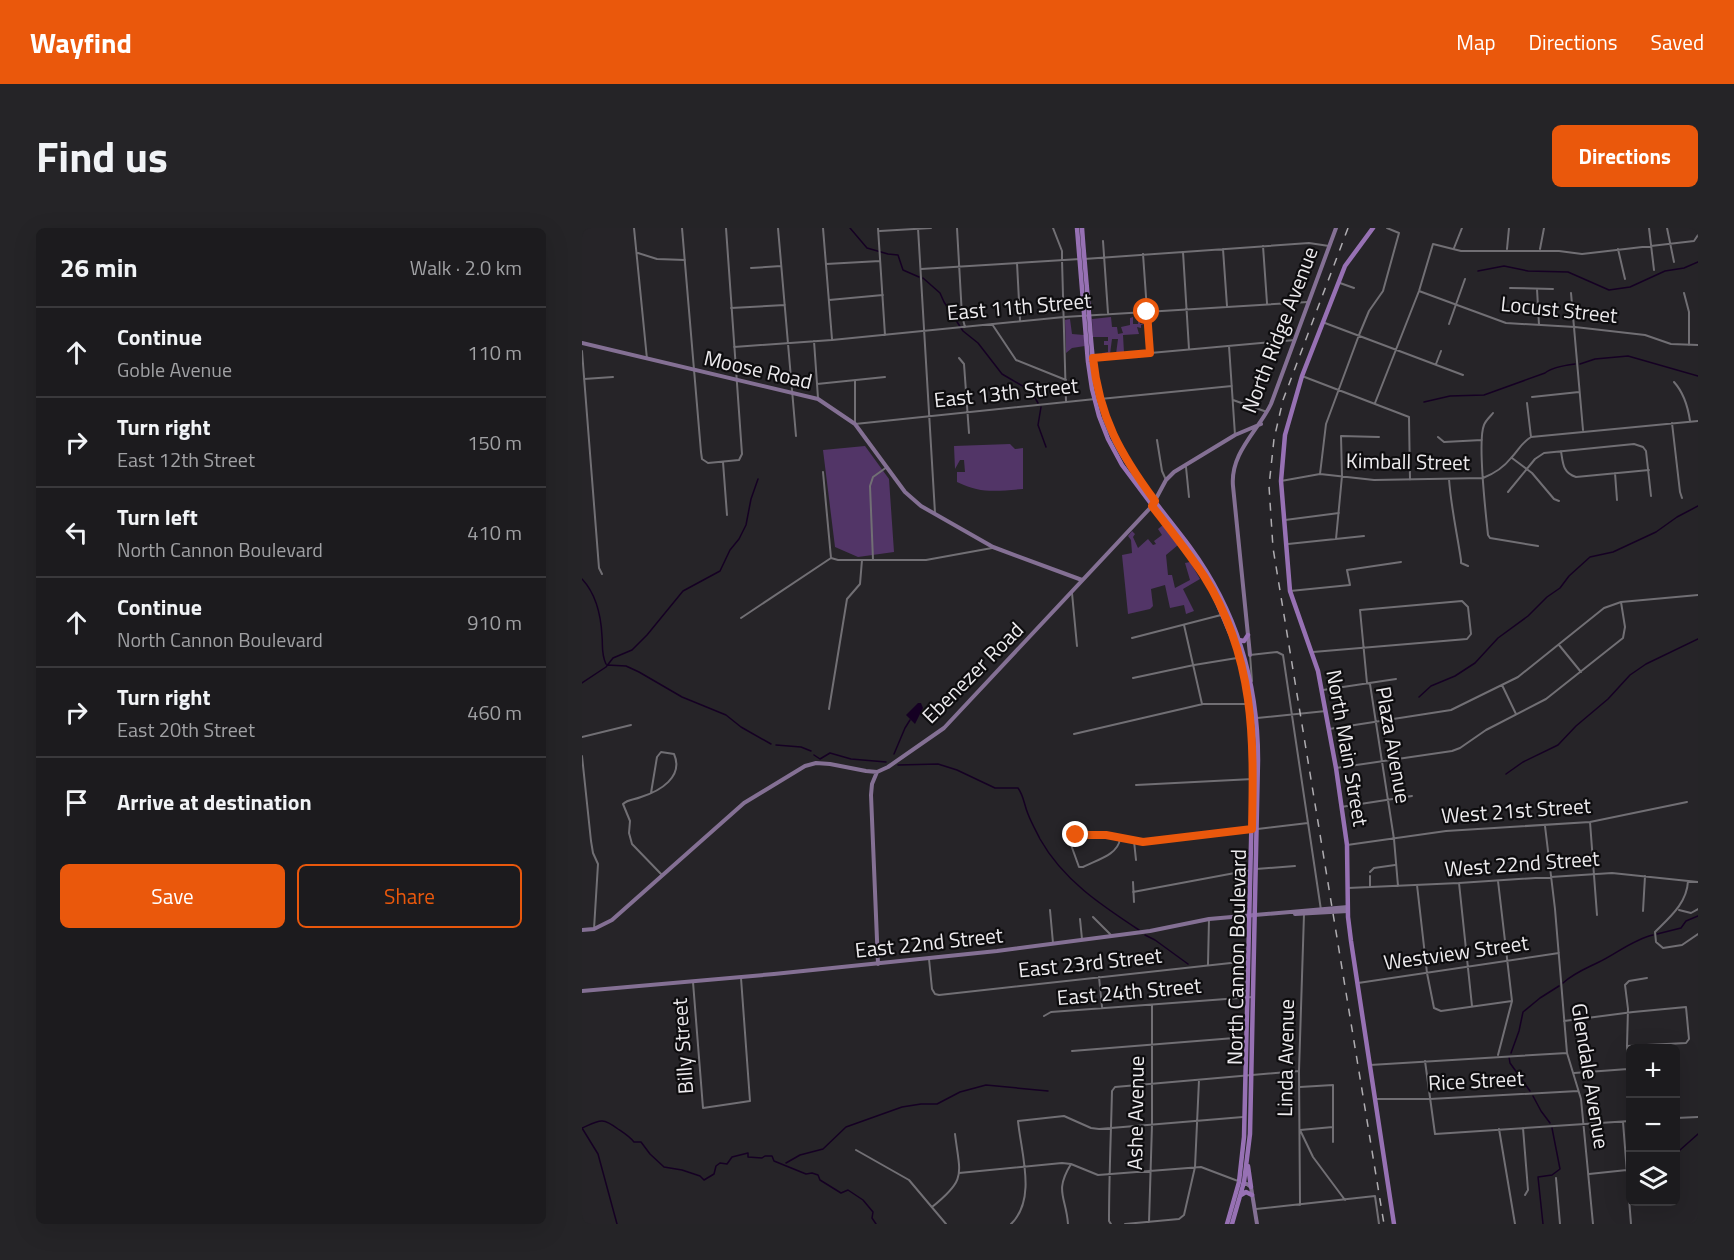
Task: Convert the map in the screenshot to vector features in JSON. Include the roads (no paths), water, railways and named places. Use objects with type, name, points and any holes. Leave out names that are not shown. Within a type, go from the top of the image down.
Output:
[{"type":"main road","name":"North Cannon Boulevard","points":[[1077,228],[1087,316],[1089,370],[1105,431],[1115,453],[1210,577],[1227,609],[1239,640],[1252,688],[1255,779],[1248,1155],[1227,1224]]},
{"type":"main road","name":"North Cannon Boulevard","points":[[1082,228],[1082,259]]},
{"type":"main road","name":"North Main Street","points":[[1373,228],[1345,266],[1302,376],[1286,435],[1281,480],[1282,520],[1290,591],[1323,690],[1336,768],[1347,845],[1348,909],[1394,1224]]},
{"type":"main road","name":"North Cannon Boulevard","points":[[1087,316],[1097,399]]},
{"type":"main road","name":"North Cannon Boulevard","points":[[1154,504],[1205,577],[1224,614],[1240,658],[1254,719]]},
{"type":"main road","points":[[1239,640],[1244,641],[1248,635]]},
{"type":"main road","name":"North Cannon Boulevard","points":[[1233,1224],[1241,1195],[1248,1075],[1247,1037],[1252,916]]},
{"type":"main road","points":[[1248,1155],[1251,1187]]},
{"type":"main road","points":[[1241,1195],[1246,1192],[1252,1195]]},
{"type":"street","points":[[634,228],[647,359]]},
{"type":"street","points":[[682,228],[702,459],[708,463],[739,460],[742,454],[726,228]]},
{"type":"street","points":[[778,228],[796,436]]},
{"type":"street","points":[[824,228],[832,340]]},
{"type":"street","points":[[918,228],[935,515]]},
{"type":"street","points":[[885,335],[878,230],[931,228]]},
{"type":"street","points":[[957,228],[962,327]]},
{"type":"street","points":[[1053,228],[1062,251],[1066,402]]},
{"type":"street","name":"North Ridge Avenue","points":[[1252,688],[1232,478],[1237,459],[1267,412],[1336,228]]},
{"type":"street","points":[[1320,474],[1326,424],[1369,311],[1383,291],[1399,233],[1387,228]]},
{"type":"street","points":[[1454,248],[1462,228]]},
{"type":"street","points":[[1507,250],[1509,228]]},
{"type":"street","points":[[1540,250],[1544,228]]},
{"type":"street","points":[[1648,228],[1654,270]]},
{"type":"street","points":[[1667,228],[1674,262]]},
{"type":"street","points":[[1375,403],[1419,291],[1433,244],[1461,251],[1540,250],[1582,254],[1694,241],[1698,236],[1696,228]]},
{"type":"street","points":[[1103,241],[1108,315]]},
{"type":"street","points":[[920,269],[1309,243],[1329,246]]},
{"type":"street","points":[[1263,246],[1267,304]]},
{"type":"street","points":[[1223,249],[1227,307]]},
{"type":"street","points":[[1618,249],[1625,279]]},
{"type":"street","points":[[1183,252],[1189,349]]},
{"type":"street","points":[[637,253],[657,259],[685,260]]},
{"type":"street","points":[[1143,254],[1150,353]]},
{"type":"street","points":[[826,264],[880,261]]},
{"type":"street","points":[[1017,263],[1020,321]]},
{"type":"street","points":[[751,268],[781,266]]},
{"type":"street","points":[[1449,324],[1465,279]]},
{"type":"street","points":[[1338,282],[1354,288]]},
{"type":"street","points":[[1510,288],[1553,289]]},
{"type":"street","points":[[1537,289],[1539,325]]},
{"type":"street","name":"Locust Street","points":[[1419,291],[1506,323],[1575,327],[1645,335],[1671,344],[1698,345]]},
{"type":"street","points":[[1571,293],[1583,431]]},
{"type":"street","points":[[1684,293],[1689,312],[1689,345]]},
{"type":"street","points":[[829,300],[883,295]]},
{"type":"street","name":"East 11th Street","points":[[734,347],[832,340],[1064,317],[1308,302]]},
{"type":"street","points":[[731,308],[784,304]]},
{"type":"street","points":[[1322,322],[1463,375]]},
{"type":"street","points":[[992,324],[1016,360],[1065,380]]},
{"type":"street","points":[[1093,358],[1295,340]]},
{"type":"street","points":[[813,341],[818,399]]},
{"type":"street","name":"Moose Road","points":[[582,343],[818,399],[855,424],[910,497],[935,515],[993,547],[1082,580]]},
{"type":"street","points":[[1230,346],[1235,435]]},
{"type":"street","points":[[582,351],[599,568],[602,574]]},
{"type":"street","points":[[1436,364],[1441,351]]},
{"type":"street","points":[[959,358],[964,364],[969,433]]},
{"type":"street","points":[[1302,376],[1409,417],[1410,480]]},
{"type":"street","points":[[584,380],[613,377]]},
{"type":"street","points":[[817,384],[885,377]]},
{"type":"street","points":[[855,381],[855,424]]},
{"type":"street","points":[[1674,382],[1685,399],[1690,422]]},
{"type":"street","name":"East 13th Street","points":[[855,424],[1232,386]]},
{"type":"street","points":[[1532,397],[1579,392]]},
{"type":"street","points":[[1233,400],[1267,412]]},
{"type":"street","points":[[1527,403],[1531,436],[1698,421]]},
{"type":"street","points":[[1493,413],[1484,426],[1482,440],[1489,537],[1538,546]]},
{"type":"street","points":[[1672,423],[1682,498]]},
{"type":"street","name":"Ebenezer Road","points":[[877,772],[888,767],[944,728],[1154,504],[1166,480],[1174,472],[1235,435],[1261,424]]},
{"type":"street","points":[[1336,539],[1342,476],[1341,436],[1379,437]]},
{"type":"street","name":"Kimball Street","points":[[1281,480],[1320,474],[1374,480],[1483,478],[1492,475],[1512,458],[1522,442],[1531,436]]},
{"type":"street","points":[[1438,437],[1444,442],[1482,440]]},
{"type":"street","points":[[1157,440],[1161,471],[1166,480]]},
{"type":"street","points":[[1508,492],[1535,459],[1544,453],[1639,445],[1646,451],[1651,496]]},
{"type":"street","points":[[1561,451],[1563,466],[1569,474],[1576,477],[1648,470]]},
{"type":"street","points":[[1512,458],[1532,473],[1554,499],[1559,501]]},
{"type":"street","points":[[723,462],[727,515]]},
{"type":"street","points":[[1186,464],[1189,497]]},
{"type":"street","points":[[873,560],[870,486],[873,477],[887,467]]},
{"type":"street","points":[[823,472],[831,558]]},
{"type":"street","points":[[1615,473],[1617,500]]},
{"type":"street","points":[[1449,479],[1450,506],[1455,516],[1461,563],[1468,566]]},
{"type":"street","points":[[1282,520],[1340,513]]},
{"type":"street","points":[[1285,544],[1364,536]]},
{"type":"street","points":[[741,618],[831,558],[926,560],[993,547]]},
{"type":"street","points":[[829,709],[847,599],[860,584],[862,560]]},
{"type":"street","points":[[1290,591],[1350,585],[1347,570],[1401,562]]},
{"type":"street","points":[[1072,593],[1077,646]]},
{"type":"street","points":[[1329,729],[1443,713],[1518,677],[1604,608],[1621,602],[1698,595]]},
{"type":"street","name":"Plaza Avenue","points":[[1363,648],[1467,639],[1471,634],[1468,607],[1462,601],[1360,610],[1363,648],[1367,683],[1370,684],[1382,760],[1394,839],[1398,886]]},
{"type":"street","points":[[1336,768],[1452,751],[1546,699],[1623,638],[1625,627],[1621,602]]},
{"type":"street","points":[[1132,638],[1224,614]]},
{"type":"street","points":[[1184,625],[1203,704]]},
{"type":"street","points":[[1558,645],[1581,672]]},
{"type":"street","points":[[1311,652],[1363,648]]},
{"type":"street","points":[[1250,655],[1281,653],[1285,660],[1321,910]]},
{"type":"street","points":[[1133,678],[1240,658]]},
{"type":"street","points":[[1323,690],[1396,680]]},
{"type":"street","points":[[1502,685],[1516,714]]},
{"type":"street","points":[[1074,734],[1203,704],[1250,704]]},
{"type":"street","points":[[1254,719],[1326,711]]},
{"type":"street","points":[[582,737],[631,725]]},
{"type":"street","points":[[651,792],[657,757],[667,751],[674,754],[677,761],[676,770],[664,786],[651,792],[626,801],[623,804],[630,821],[628,832],[632,844],[662,875]]},
{"type":"street","points":[[582,756],[591,841],[593,854],[598,864],[594,929]]},
{"type":"street","points":[[582,930],[594,929],[612,920],[744,803],[805,766],[816,763],[830,764],[877,772],[872,784],[871,795],[878,964]]},
{"type":"street","points":[[1136,785],[1255,779]]},
{"type":"street","points":[[1341,807],[1412,796]]},
{"type":"street","name":"West 21st Street","points":[[1347,845],[1446,831],[1590,822],[1687,802]]},
{"type":"street","points":[[1590,822],[1597,915]]},
{"type":"street","points":[[1120,839],[1117,849],[1079,867],[1070,838],[1076,835],[1106,835],[1134,841],[1158,841],[1308,823]]},
{"type":"street","name":"Glendale Avenue","points":[[1545,826],[1567,1053],[1579,1090],[1585,1125],[1593,1224]]},
{"type":"street","points":[[1134,841],[1136,860]]},
{"type":"street","points":[[1370,887],[1370,874],[1374,868],[1395,865]]},
{"type":"street","points":[[1133,892],[1253,870],[1295,866]]},
{"type":"street","name":"West 22nd Street","points":[[1348,888],[1458,884],[1612,873],[1698,882]]},
{"type":"street","points":[[1643,911],[1645,876]]},
{"type":"street","points":[[1498,881],[1512,1001],[1498,1056]]},
{"type":"street","points":[[1688,881],[1687,890],[1678,909],[1655,932],[1658,945],[1663,948],[1682,945],[1698,934]]},
{"type":"street","points":[[1133,882],[1134,902]]},
{"type":"street","points":[[1458,884],[1473,1006]]},
{"type":"street","points":[[1417,885],[1427,973],[1434,1008],[1441,1011],[1512,1001]]},
{"type":"street","name":"East 22nd Street","points":[[1304,913],[1348,909]]},
{"type":"street","name":"East 22nd Street","points":[[582,991],[878,964],[1150,931],[1209,919],[1348,909]]},
{"type":"street","points":[[1678,909],[1691,913],[1698,909]]},
{"type":"street","points":[[1050,910],[1053,943]]},
{"type":"street","name":"Linda Avenue","points":[[1300,1205],[1299,1071],[1304,913]]},
{"type":"street","points":[[1093,917],[1111,935]]},
{"type":"street","points":[[1080,919],[1082,939]]},
{"type":"street","points":[[1208,964],[1209,919]]},
{"type":"street","name":"Westview Street","points":[[1358,983],[1559,953]]},
{"type":"street","name":"East 23rd Street","points":[[928,958],[934,994],[1249,961]]},
{"type":"street","points":[[1100,977],[1102,1008]]},
{"type":"street","name":"Billy Street","points":[[693,982],[703,1108],[743,1104],[750,1101],[741,978]]},
{"type":"street","points":[[1627,1044],[1626,982],[1647,978]]},
{"type":"street","name":"East 24th Street","points":[[1044,1016],[1052,1012],[1250,997]]},
{"type":"street","name":"Ashe Avenue","points":[[1149,1222],[1152,1005]]},
{"type":"street","points":[[1564,1021],[1686,1007],[1689,1040],[1686,1043],[1666,1044]]},
{"type":"street","points":[[1072,1051],[1247,1037]]},
{"type":"street","points":[[1370,1065],[1567,1053]]},
{"type":"street","points":[[1425,1061],[1436,1134],[1626,1122]]},
{"type":"street","points":[[1574,1073],[1626,1069]]},
{"type":"street","points":[[1110,1223],[1112,1091],[1115,1088],[1299,1071]]},
{"type":"street","points":[[1125,1224],[1182,1218],[1184,1215],[1195,1167],[1199,1080]]},
{"type":"street","points":[[1300,1087],[1333,1085],[1333,1142]]},
{"type":"street","name":"Rice Street","points":[[1374,1099],[1430,1099],[1579,1090]]},
{"type":"street","points":[[1011,1224],[1018,1217],[1024,1201],[1018,1120],[1064,1116],[1091,1128],[1111,1128],[1245,1116]]},
{"type":"street","points":[[1680,1118],[1698,1117]]},
{"type":"street","points":[[1623,1122],[1626,1158]]},
{"type":"street","points":[[1333,1127],[1300,1130],[1313,1157],[1345,1200]]},
{"type":"street","points":[[1523,1128],[1528,1190],[1525,1195]]},
{"type":"street","points":[[1499,1129],[1515,1224]]},
{"type":"street","points":[[932,1207],[952,1191],[960,1173],[955,1134]]},
{"type":"street","points":[[856,1150],[904,1176],[946,1224]]},
{"type":"street","points":[[960,1173],[1062,1163],[1071,1164],[1091,1174],[1195,1167],[1208,1169],[1251,1187],[1257,1224]]},
{"type":"street","points":[[1068,1224],[1061,1191],[1065,1174],[1071,1164]]},
{"type":"street","points":[[1589,1174],[1626,1170]]},
{"type":"street","points":[[1556,1178],[1560,1224]]},
{"type":"street","points":[[1241,1183],[1252,1195]]},
{"type":"street","points":[[1255,1209],[1375,1196],[1379,1224]]},
{"type":"street","points":[[1630,1206],[1631,1224]]},
{"type":"waterway","points":[[850,228],[867,248],[898,255],[903,270],[919,277]]},
{"type":"waterway","points":[[1478,271],[1504,266],[1528,271],[1568,272],[1609,290],[1630,287],[1665,271],[1684,268],[1698,262]]},
{"type":"waterway","points":[[923,278],[940,293],[963,331],[978,343],[1002,374],[1031,391],[1038,403]]},
{"type":"waterway","points":[[1580,364],[1595,359],[1628,356],[1698,376]]},
{"type":"waterway","points":[[1424,402],[1450,396],[1484,395],[1555,368],[1575,364]]},
{"type":"waterway","points":[[1041,407],[1038,425],[1046,447]]},
{"type":"waterway","points":[[582,683],[606,667],[613,658],[632,650],[683,591],[720,571],[746,525],[758,479]]},
{"type":"waterway","points":[[1419,697],[1431,686],[1455,676],[1475,663],[1498,638],[1560,588],[1569,576],[1590,557],[1613,552],[1656,532],[1698,506]]},
{"type":"waterway","points":[[582,579],[591,592],[599,613],[606,664]]},
{"type":"waterway","points":[[1506,774],[1523,762],[1558,745],[1608,699],[1630,675],[1646,664],[1698,639]]},
{"type":"waterway","points":[[607,665],[626,666],[639,672],[682,697],[726,715],[741,727],[771,744]]},
{"type":"waterway","points":[[894,754],[910,720]]},
{"type":"waterway","points":[[776,745],[801,747],[811,751]]},
{"type":"waterway","points":[[814,755],[820,759],[830,753],[851,759],[886,762]]},
{"type":"waterway","points":[[898,765],[938,764],[957,770],[995,788],[1018,788],[1040,839],[1060,867],[1097,901],[1139,930]]},
{"type":"waterway","points":[[1657,934],[1681,928],[1686,921],[1698,916]]},
{"type":"waterway","points":[[1145,935],[1188,964]]},
{"type":"waterway","points":[[1563,983],[1632,943],[1653,935]]},
{"type":"waterway","points":[[1511,1053],[1523,1012],[1559,986]]},
{"type":"waterway","points":[[1509,1057],[1510,1063],[1530,1091]]},
{"type":"waterway","points":[[786,1163],[800,1155],[823,1149],[846,1127],[902,1107],[937,1104],[960,1092],[986,1085],[1048,1091]]},
{"type":"waterway","points":[[1533,1096],[1550,1123]]},
{"type":"waterway","points":[[582,1128],[604,1121],[634,1142],[641,1142],[664,1167],[682,1170],[700,1176],[704,1180],[714,1174],[716,1166],[720,1163],[727,1164],[732,1157],[748,1153],[748,1157],[772,1156],[774,1161],[806,1174],[818,1175],[820,1180],[841,1193],[848,1190],[863,1200],[873,1212],[872,1218],[876,1224]]},
{"type":"waterway","points":[[582,1128],[598,1154],[617,1224]]},
{"type":"waterway","points":[[1543,1224],[1538,1177],[1552,1175],[1560,1169],[1552,1128]]},
{"type":"waterway","points":[[1680,1150],[1698,1134]]},
{"type":"railway","points":[[1348,228],[1283,400],[1274,439],[1269,486],[1273,548],[1384,1224]]}]
